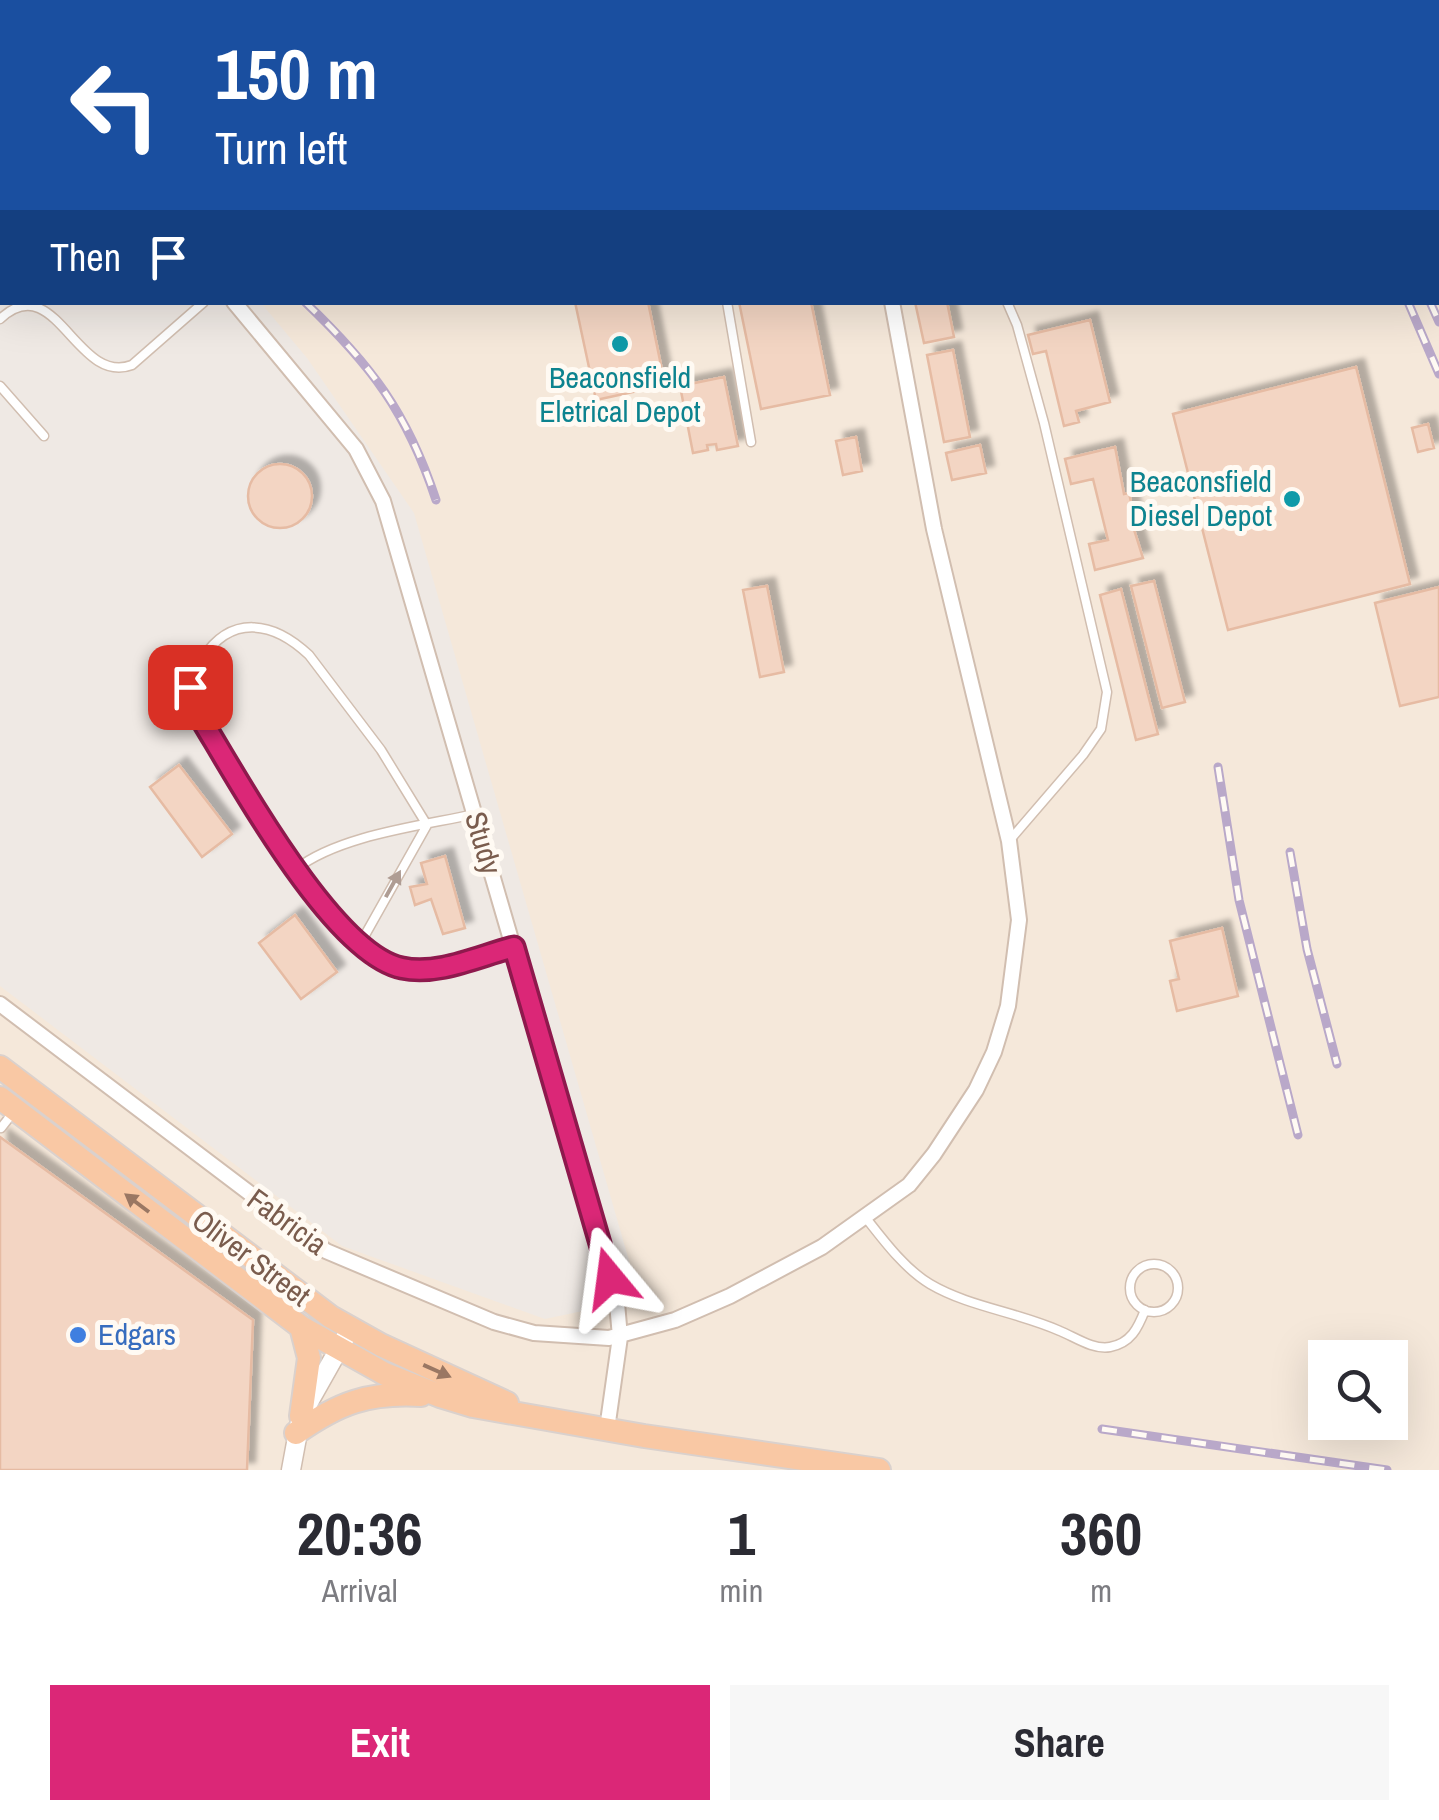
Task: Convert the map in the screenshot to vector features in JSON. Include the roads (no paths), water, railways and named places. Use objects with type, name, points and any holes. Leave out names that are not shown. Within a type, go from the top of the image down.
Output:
[{"type":"highway","name":"Oliver Street","points":[[11,1078],[314,1306],[350,1328],[524,1412]]},
{"type":"highway","name":"Oliver Street","points":[[3,1107],[301,1327],[338,1350],[440,1396],[607,1430],[878,1470]]},
{"type":"highway","points":[[298,1425],[309,1358],[301,1327]]},
{"type":"highway","points":[[298,1425],[357,1399],[397,1394],[440,1396]]},
{"type":"street","name":"Study","points":[[237,305],[370,471],[396,538],[617,1303],[620,1337],[607,1430]]},
{"type":"street","name":"Fabricia","points":[[0,1004],[287,1224],[338,1258],[507,1326],[551,1335],[620,1337],[675,1320],[730,1296],[822,1247],[866,1218],[908,1185],[934,1154],[976,1090],[994,1052],[1008,1006],[1019,920],[1008,841],[934,529],[893,305]]},
{"type":"street","points":[[291,1470],[298,1425],[350,1328]]},
{"type":"lane","points":[[0,319],[20,307],[43,310],[92,358],[124,368],[201,305]]},
{"type":"lane","points":[[728,305],[751,442]]},
{"type":"lane","points":[[1008,841],[1101,729],[1107,692],[1044,422],[1009,305]]},
{"type":"lane","points":[[0,386],[44,436]]},
{"type":"lane","points":[[426,825],[381,750],[295,642],[266,629],[229,631],[214,641],[193,672],[192,704],[322,908],[360,944],[398,968],[418,970],[514,947]]},
{"type":"lane","points":[[296,870],[308,860],[342,846],[475,814]]},
{"type":"lane","points":[[360,944],[426,825]]},
{"type":"lane","points":[[3,1107],[11,1078]]},
{"type":"lane","points":[[3,1107],[11,1078]]},
{"type":"lane","points":[[866,1218],[887,1244],[930,1284],[1092,1345],[1106,1348],[1126,1341],[1136,1330],[1144,1310]]},
{"type":"lane","points":[[1153,1263],[1168,1267],[1178,1280],[1178,1296],[1168,1308],[1144,1310],[1133,1300],[1130,1284],[1138,1270],[1153,1263]]},
{"type":"railway","points":[[308,305],[349,347],[384,392],[413,441],[436,500]]},
{"type":"railway","points":[[1409,305],[1439,374]]},
{"type":"railway","points":[[1431,305],[1439,322]]},
{"type":"railway","points":[[1218,767],[1239,900],[1298,1135]]},
{"type":"railway","points":[[1290,852],[1307,949],[1337,1064]]},
{"type":"railway","points":[[1102,1429],[1387,1470]]},
{"type":"place","name":"Beaconsfield Eletrical Depot","points":[[620,344]]},
{"type":"place","name":"Beaconsfield Diesel Depot","points":[[1292,499]]},
{"type":"place","name":"Edgars","points":[[78,1335]]}]
